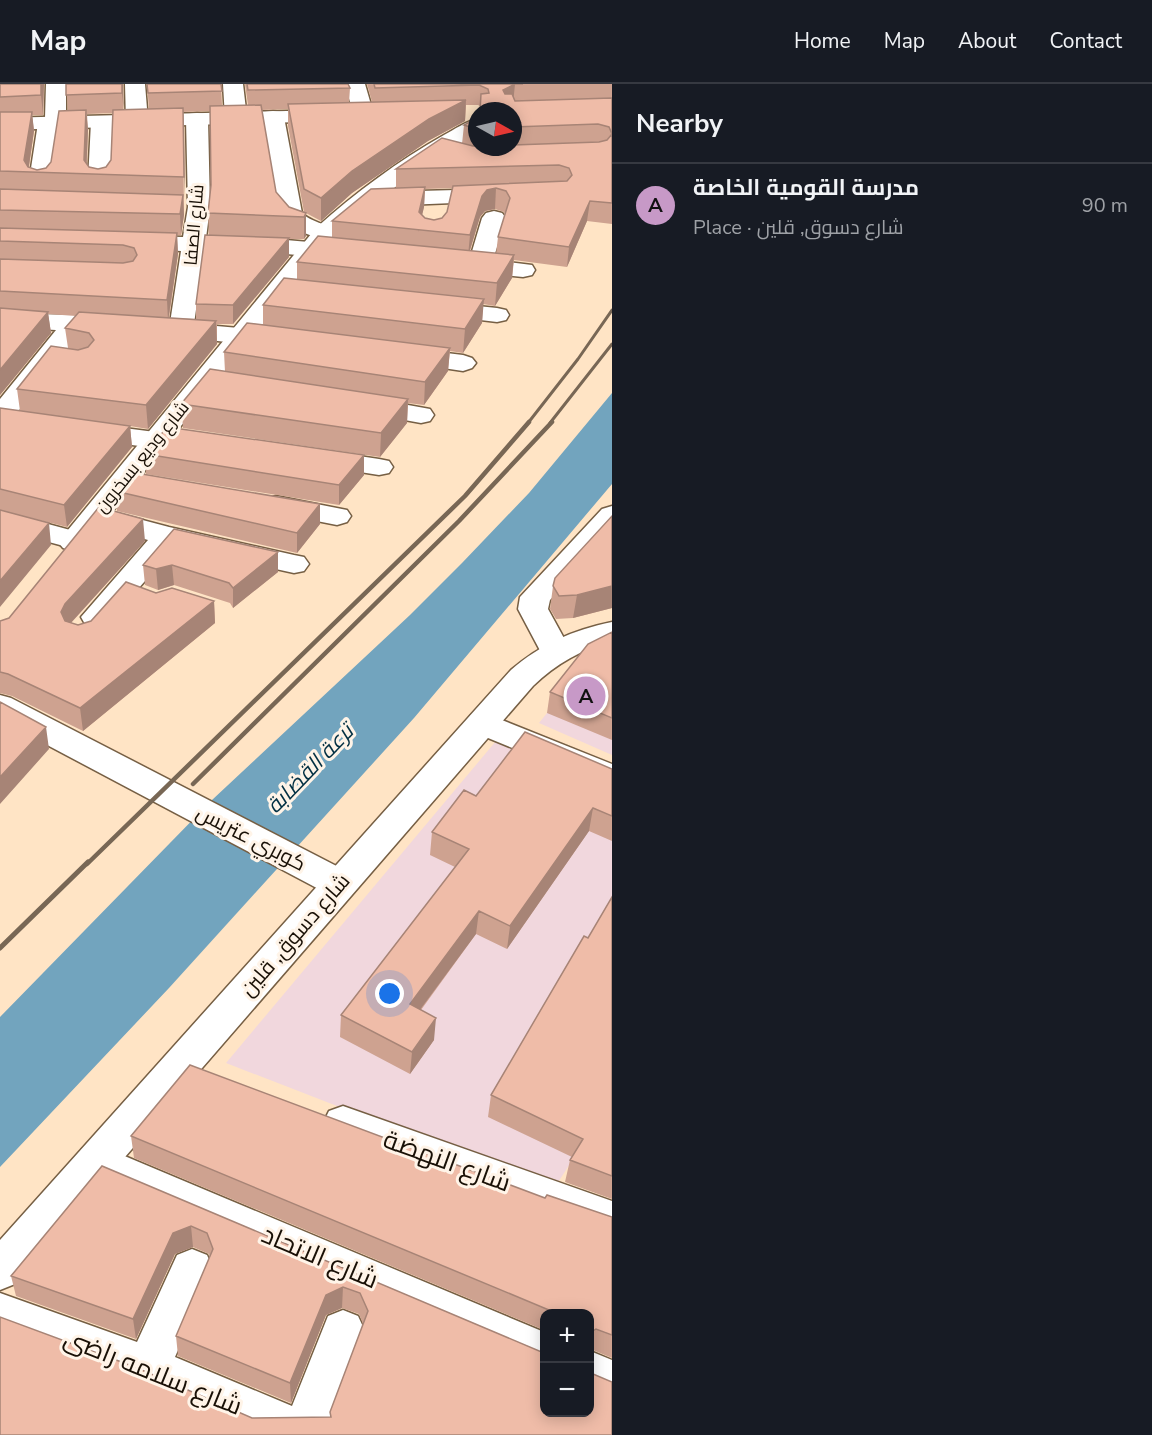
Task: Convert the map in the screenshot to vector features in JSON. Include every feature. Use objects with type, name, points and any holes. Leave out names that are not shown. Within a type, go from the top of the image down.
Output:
[{"type":"street","points":[[41,195],[56,84]]},
{"type":"street","points":[[135,84],[137,121]]},
{"type":"street","points":[[233,84],[236,118]]},
{"type":"street","points":[[356,84],[363,115]]},
{"type":"street","points":[[454,113],[468,113]]},
{"type":"street","points":[[0,124],[386,114]]},
{"type":"street","points":[[273,117],[291,214],[317,241]]},
{"type":"street","name":"شارع الصفا","points":[[181,330],[199,207],[197,119]]},
{"type":"street","points":[[99,180],[102,122]]},
{"type":"street","name":"شارع وديع بسخرون","points":[[0,520],[68,549],[123,480],[166,438],[213,384],[239,335],[285,293],[317,241],[361,200],[437,148],[468,130]]},
{"type":"street","points":[[437,148],[463,156]]},
{"type":"street","points":[[361,200],[437,209],[510,195]]},
{"type":"street","points":[[176,206],[199,207]]},
{"type":"street","points":[[479,266],[494,218]]},
{"type":"street","points":[[124,250],[317,241],[366,255]]},
{"type":"street","points":[[445,262],[523,270]]},
{"type":"street","points":[[414,306],[497,315]]},
{"type":"street","points":[[0,320],[75,323],[128,322],[298,342]]},
{"type":"street","points":[[0,418],[57,361],[75,323]]},
{"type":"street","points":[[381,353],[463,363]]},
{"type":"street","points":[[343,401],[421,415]]},
{"type":"street","points":[[0,418],[166,438]]},
{"type":"street","points":[[298,455],[379,467]]},
{"type":"street","points":[[123,480],[154,485]]},
{"type":"street","points":[[250,500],[338,516]]},
{"type":"street","points":[[555,651],[533,609],[535,597],[612,515]]},
{"type":"street","points":[[94,516],[168,536],[294,564]]},
{"type":"street","points":[[81,634],[134,594],[168,536]]},
{"type":"street","name":"شارع دسوق, قلين","points":[[0,1270],[96,1162],[198,1071],[340,884],[522,678],[537,663],[555,651],[577,641],[612,632]]},
{"type":"street","name":"كوبري عتريس","points":[[0,706],[160,792],[340,884]]},
{"type":"street","points":[[482,723],[612,777]]},
{"type":"street","name":"شارع النهضة","points":[[314,1112],[612,1220]]},
{"type":"street","name":"شارع الاتحاد","points":[[96,1162],[540,1351]]},
{"type":"street","points":[[148,1368],[192,1269]]},
{"type":"street","name":"شارع سلامه راضى","points":[[0,1312],[148,1368],[305,1435]]},
{"type":"street","points":[[305,1435],[344,1331]]},
{"type":"street","points":[[594,1374],[612,1382]]},
{"type":"shaded area","points":[[583,668],[612,680],[612,755],[539,723]]},
{"type":"shaded area","points":[[496,741],[612,792],[612,1099],[553,1190],[226,1063]]},
{"type":"water","name":"ترعة القضابة","points":[[612,393],[612,484],[414,718],[169,988],[0,1167],[0,1017],[212,800],[410,615],[462,563],[529,493]]},
{"type":"building","points":[[0,84],[41,84],[41,95],[0,97]]},
{"type":"building","points":[[66,84],[122,84],[122,93],[66,95]]},
{"type":"building","points":[[147,84],[221,84],[222,91],[148,93]]},
{"type":"building","points":[[247,84],[348,84],[350,88],[248,90]]},
{"type":"building","points":[[374,84],[515,84],[503,90],[505,94],[512,94],[515,101],[612,98],[612,134],[609,127],[598,124],[522,127],[522,102],[481,102],[481,94],[489,93],[488,89],[479,85],[375,88]]},
{"type":"building","points":[[466,100],[429,119],[352,171],[321,198],[304,189],[288,104]]},
{"type":"building","points":[[261,105],[276,192],[289,207],[306,213],[304,217],[208,213],[211,185],[210,106]]},
{"type":"building","points":[[183,108],[184,177],[0,171],[0,112],[32,112],[24,160],[28,167],[37,170],[46,168],[51,162],[59,111],[86,110],[84,160],[89,167],[98,169],[106,167],[111,160],[113,110]]},
{"type":"building","points":[[612,134],[612,203],[590,201],[569,247],[498,237],[510,198],[506,191],[496,188],[487,190],[482,196],[470,235],[332,221],[371,189],[425,187],[419,212],[425,218],[434,220],[442,218],[447,212],[453,186],[567,181],[572,175],[569,168],[559,165],[396,169],[442,138],[468,145],[468,156],[522,156],[522,145],[607,140]]},
{"type":"building","points":[[0,189],[183,195],[180,214],[0,210]]},
{"type":"building","points":[[0,228],[177,233],[167,300],[0,291],[0,259],[123,263],[133,261],[137,255],[134,248],[123,245],[0,241]]},
{"type":"building","points":[[205,235],[289,238],[233,305],[196,304]]},
{"type":"building","points":[[318,236],[514,255],[497,283],[297,262]]},
{"type":"building","points":[[284,278],[484,299],[465,329],[263,305]]},
{"type":"building","points":[[0,308],[48,312],[0,370]]},
{"type":"building","points":[[79,312],[216,321],[146,405],[17,389],[51,346],[78,350],[88,347],[94,340],[89,333],[65,328]]},
{"type":"building","points":[[247,323],[450,348],[425,382],[224,352]]},
{"type":"building","points":[[210,369],[408,399],[381,433],[181,404]]},
{"type":"building","points":[[0,408],[130,426],[64,505],[0,489]]},
{"type":"building","points":[[167,427],[364,455],[339,485],[145,454]]},
{"type":"building","points":[[130,472],[320,504],[297,533],[115,491]]},
{"type":"building","points":[[99,507],[143,519],[65,604],[61,612],[65,621],[78,625],[91,621],[126,582],[156,593],[172,588],[214,601],[80,708],[0,672],[0,621],[9,618]]},
{"type":"building","points":[[0,510],[49,523],[0,581]]},
{"type":"building","points":[[612,516],[612,586],[577,595],[559,596],[553,586],[555,578]]},
{"type":"building","points":[[174,529],[278,552],[233,588],[229,583],[172,565],[156,569],[143,565]]},
{"type":"building","points":[[612,632],[612,718],[550,692],[588,644]]},
{"type":"building","points":[[0,702],[46,727],[0,777]]},
{"type":"building","points":[[525,732],[612,769],[612,816],[593,808],[510,926],[479,911],[410,1004],[436,1018],[412,1052],[341,1015],[469,849],[432,832],[464,790],[476,796]]},
{"type":"building","points":[[612,897],[612,1176],[570,1160],[583,1139],[491,1095],[584,936],[588,938]]},
{"type":"building","points":[[190,1065],[545,1198],[547,1195],[612,1217],[612,1335],[594,1330],[594,1309],[547,1309],[131,1136]]},
{"type":"building","points":[[102,1166],[540,1351],[540,1417],[594,1417],[594,1374],[612,1382],[612,1435],[0,1435],[0,1317],[135,1367],[252,1418],[331,1417],[330,1412],[368,1311],[360,1293],[343,1287],[326,1295],[290,1383],[176,1336],[213,1249],[207,1233],[191,1226],[173,1233],[133,1319],[11,1276]]},
{"type":"railway","points":[[528,423],[578,359],[612,310]]},
{"type":"railway","points":[[550,423],[612,344]]},
{"type":"railway","points":[[87,864],[465,496],[529,422]]},
{"type":"railway","points":[[193,784],[459,521],[552,422]]},
{"type":"railway","points":[[0,948],[88,862]]},
{"type":"place","name":"مدرسة القومية الخاصة","points":[[586,696]]}]
